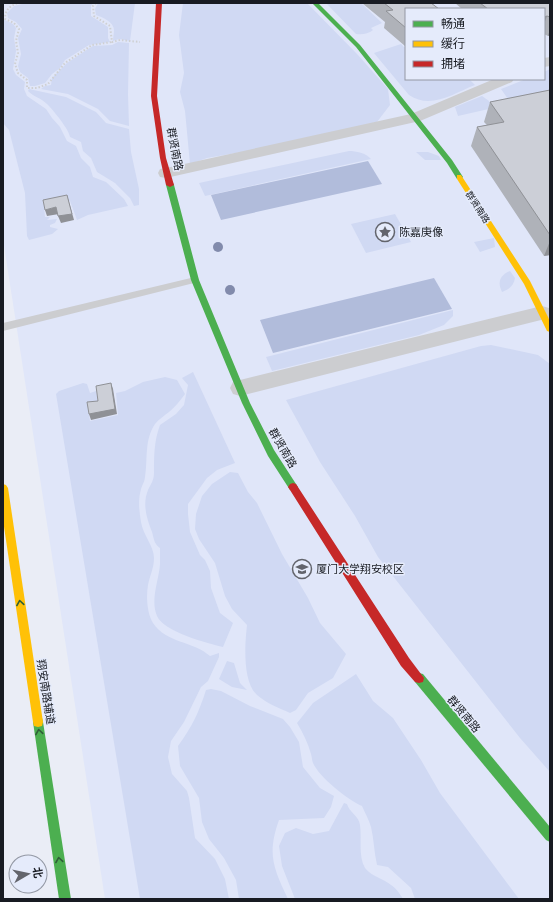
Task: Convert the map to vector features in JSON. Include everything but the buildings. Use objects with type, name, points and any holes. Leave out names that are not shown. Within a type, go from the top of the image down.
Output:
[{"type":"street","name":"群贤南路","points":[[159,3],[154,96],[162,158],[195,280],[240,388],[271,453],[405,662],[550,836]]},
{"type":"street","name":"群贤南路","points":[[315,3],[358,46],[450,162],[527,282],[546,321]]},
{"type":"street","points":[[166,173],[415,118],[505,80]]},
{"type":"street","points":[[240,388],[546,321]]},
{"type":"street","name":"翔安南路辅道","points":[[3,488],[65,899]]},
{"type":"lane","points":[[3,327],[195,280]]},
{"type":"path","points":[[17,3],[10,7],[5,14],[6,19],[14,23],[18,29],[16,41],[18,53],[15,64],[18,73],[26,80],[27,88],[37,88],[48,84],[65,63],[92,45],[120,40],[130,42],[157,42]]},
{"type":"path","points":[[96,3],[93,6],[94,16],[110,26],[112,42]]},
{"type":"shaded area","name":"厦门大学翔安校区","points":[[3,3],[550,3],[550,899],[105,899],[3,239]]},
{"type":"shaded area","points":[[26,3],[93,3],[91,6],[91,16],[108,27],[108,38],[110,42],[89,45],[65,60],[60,68],[52,74],[45,83],[30,86],[28,78],[20,72],[18,66],[21,54],[18,38],[22,29],[16,22],[8,18],[7,13],[14,6]]},
{"type":"shaded area","points":[[98,3],[135,3],[130,41],[119,39],[113,41],[114,30],[112,25],[107,20],[96,15],[95,9]]},
{"type":"shaded area","points":[[183,3],[307,3],[358,55],[388,89],[390,105],[377,122],[271,147],[207,158],[190,164],[185,111],[180,92],[184,73],[179,35]]},
{"type":"shaded area","points":[[326,3],[361,3],[382,23],[371,28],[373,30],[369,32],[356,34]]},
{"type":"shaded area","points":[[3,19],[13,24],[16,28],[14,38],[16,51],[13,69],[16,75],[25,82],[24,89],[27,96],[46,109],[60,127],[67,141],[76,146],[81,158],[90,167],[93,177],[106,182],[124,199],[128,206],[88,215],[77,220],[70,201],[44,207],[45,217],[50,217],[47,220],[57,219],[55,223],[50,225],[50,227],[58,229],[52,234],[29,240],[27,236],[25,193],[9,130],[3,123]]},
{"type":"shaded area","points":[[118,42],[129,43],[129,126],[110,121],[98,109],[68,94],[41,89],[45,86],[51,85],[52,78],[67,63],[88,49],[93,46],[112,45]]},
{"type":"shaded area","points":[[401,44],[405,46],[405,80],[470,80],[475,85],[451,96],[434,101],[417,99],[409,95],[374,53]]},
{"type":"shaded area","points":[[550,69],[550,98],[512,105],[501,89],[524,80],[545,80],[545,72]]},
{"type":"shaded area","points":[[29,89],[66,97],[96,112],[106,123],[129,129],[131,152],[139,189],[139,205],[134,206],[130,198],[115,183],[97,172],[91,158],[83,151],[81,142],[70,137],[64,125],[53,111],[45,102],[28,91]]},
{"type":"shaded area","points":[[482,96],[489,101],[493,108],[458,116],[455,107]]},
{"type":"shaded area","points":[[349,151],[361,153],[371,159],[205,196],[199,183]]},
{"type":"shaded area","points":[[416,152],[428,152],[439,156],[441,160],[425,160]]},
{"type":"shaded area","points":[[368,161],[382,184],[221,220],[211,195]]},
{"type":"shaded area","points":[[395,214],[411,242],[366,253],[351,224]]},
{"type":"shaded area","points":[[494,238],[495,247],[480,252],[474,242]]},
{"type":"shaded area","points":[[510,271],[515,278],[514,283],[507,290],[502,292],[500,288],[500,279]]},
{"type":"shaded area","points":[[434,278],[452,309],[273,353],[260,320]]},
{"type":"shaded area","points":[[453,310],[453,316],[444,325],[419,335],[272,371],[266,357]]},
{"type":"shaded area","points":[[491,345],[538,355],[550,364],[550,772],[520,738],[378,557],[355,516],[320,462],[286,400],[481,346]]},
{"type":"shaded area","points":[[193,372],[235,463],[217,470],[207,478],[188,504],[190,532],[200,555],[205,560],[210,571],[211,588],[220,613],[233,623],[223,647],[187,636],[168,627],[161,622],[157,616],[154,603],[160,564],[160,548],[154,541],[147,517],[145,501],[154,473],[155,443],[160,425],[176,414],[184,405],[188,385],[182,378]]},
{"type":"shaded area","points":[[165,377],[177,380],[185,394],[169,412],[155,424],[148,443],[145,478],[141,488],[139,505],[142,527],[154,554],[153,568],[147,595],[149,615],[158,630],[172,638],[196,647],[210,656],[219,653],[219,657],[208,681],[201,687],[184,722],[171,741],[168,757],[172,774],[187,791],[195,838],[215,859],[225,879],[229,899],[140,899],[56,394],[59,391],[83,383],[87,384],[90,393],[96,391],[99,406],[88,408],[90,421],[118,415],[116,393],[125,391],[143,382]]},
{"type":"shaded area","points":[[230,472],[238,473],[248,492],[257,503],[282,554],[308,598],[320,623],[346,654],[333,678],[308,693],[296,710],[290,713],[264,700],[252,689],[246,662],[247,625],[232,609],[225,596],[215,563],[199,539],[195,529],[196,514],[202,496],[212,484]]},
{"type":"shaded area","points":[[227,661],[234,663],[240,683],[247,690],[232,687],[219,679]]},
{"type":"shaded area","points":[[356,674],[373,701],[393,718],[421,760],[440,793],[519,899],[415,899],[411,888],[388,867],[377,865],[371,827],[362,806],[334,788],[316,769],[307,742],[297,723],[313,703]]},
{"type":"shaded area","points":[[211,689],[221,691],[250,706],[283,719],[299,742],[303,767],[320,788],[334,796],[331,807],[324,818],[279,820],[273,842],[273,860],[275,869],[288,899],[239,899],[236,880],[224,858],[209,839],[202,822],[199,798],[180,766],[178,746],[195,719],[206,690]]},
{"type":"shaded area","points":[[344,803],[347,804],[359,822],[361,830],[362,858],[365,868],[393,886],[403,899],[295,899],[282,866],[279,846],[285,833],[296,828],[313,834],[329,831]]},
{"type":"traffic: fast","points":[[315,3],[358,46],[450,162],[459,177]]},
{"type":"traffic: fast","points":[[170,185],[195,280],[246,403],[271,453],[293,487]]},
{"type":"traffic: fast","points":[[419,678],[550,836]]},
{"type":"traffic: fast","points":[[38,722],[65,899]]},
{"type":"traffic: slow","points":[[459,177],[527,283],[550,329]]},
{"type":"traffic: slow","points":[[3,488],[38,722]]},
{"type":"traffic: jam","points":[[159,3],[154,96],[163,158],[170,185]]},
{"type":"traffic: jam","points":[[293,487],[405,662],[419,678]]},
{"type":"place","name":"陈嘉庚像","points":[[385,232]]},
{"type":"place","name":"厦门大学翔安校区","points":[[302,569]]}]
